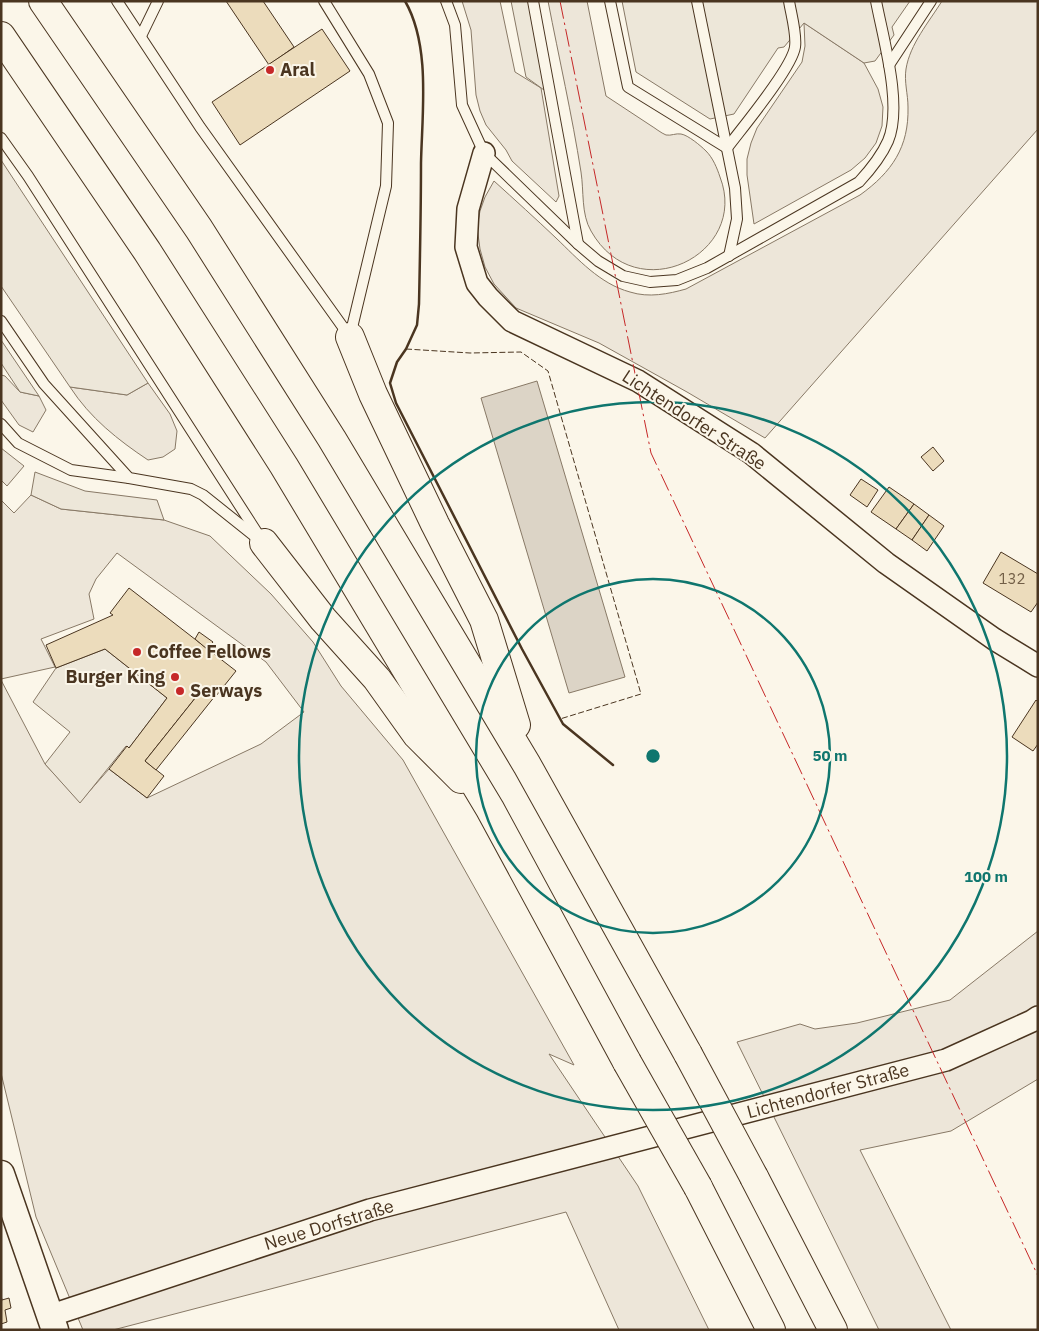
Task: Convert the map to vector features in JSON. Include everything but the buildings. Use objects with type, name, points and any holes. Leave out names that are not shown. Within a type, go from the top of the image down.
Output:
[{"type":"highway","points":[[43,1],[199,229],[332,439],[528,765],[688,1054],[833,1330]]},
{"type":"highway","points":[[1,36],[147,251],[279,458],[490,809],[627,1062],[698,1187],[771,1330]]},
{"type":"highway","points":[[350,337],[373,394],[434,524],[484,620],[528,765]]},
{"type":"highway","points":[[264,543],[323,619],[377,679],[417,735],[490,809]]},
{"type":"street","name":"Lichtendorfer Straße","points":[[484,154],[468,209],[466,247],[478,283],[488,297],[512,320],[638,381],[750,453],[886,563],[994,639],[1038,666]]},
{"type":"street","name":"Lichtendorfer Straße","points":[[612,1148],[946,1060],[1038,1017]]},
{"type":"street","name":"Neue Dorfstraße","points":[[52,1323],[370,1210],[612,1148]]},
{"type":"street","points":[[1,1174],[52,1323]]},
{"type":"lane","points":[[117,1],[200,127],[350,337]]},
{"type":"lane","points":[[141,36],[158,1]]},
{"type":"lane","points":[[324,1],[369,74],[388,123],[386,186],[350,337]]},
{"type":"lane","points":[[446,1],[455,26],[462,105],[484,154],[578,244],[598,260],[623,276],[650,282],[676,280],[707,268],[860,182],[876,163],[889,140],[894,112],[889,65],[876,1]]},
{"type":"lane","points":[[533,1],[578,244]]},
{"type":"lane","points":[[610,1],[628,87],[727,148]]},
{"type":"lane","points":[[697,1],[735,188],[737,219],[729,256]]},
{"type":"lane","points":[[727,148],[786,68],[795,47],[789,1]]},
{"type":"lane","points":[[889,65],[931,1]]},
{"type":"lane","points":[[1,138],[28,176],[264,543]]},
{"type":"lane","points":[[1,321],[44,384],[129,478]]},
{"type":"lane","points":[[1,424],[18,444],[71,470],[191,489],[203,495],[264,543]]},
{"type":"shaded area","points":[[462,1],[500,1],[515,72],[541,88],[559,196],[556,202],[512,161],[506,150],[486,125],[476,95],[471,30]]},
{"type":"shaded area","points":[[511,1],[533,1],[551,95],[526,77]]},
{"type":"shaded area","points":[[548,1],[587,1],[606,96],[664,134],[681,134],[691,138],[711,157],[720,177],[725,205],[719,229],[704,249],[684,263],[660,269],[634,267],[611,255],[591,231],[584,210],[582,179],[570,108]]},
{"type":"shaded area","points":[[622,1],[910,1],[892,27],[894,35],[875,61],[864,63],[804,23],[784,47],[778,48],[734,114],[710,119],[636,72]]},
{"type":"shaded area","points":[[942,1],[1038,1],[1038,129],[765,438],[599,343],[516,308],[494,284],[485,267],[477,227],[485,197],[494,181],[599,277],[619,288],[644,295],[665,294],[686,289],[860,195],[890,168],[902,146],[908,121],[906,69],[908,60],[911,51]]},
{"type":"shaded area","points":[[804,23],[864,63],[878,89],[883,107],[882,126],[876,143],[865,158],[851,170],[754,224],[747,175],[747,159],[757,128],[802,62],[805,46]]},
{"type":"shaded area","points":[[1,160],[148,383],[127,395],[70,387],[1,286]]},
{"type":"shaded area","points":[[1,340],[39,396],[20,392],[1,363]]},
{"type":"shaded area","points":[[1,375],[5,376],[20,392],[39,396],[46,410],[33,432],[19,425],[1,400]]},
{"type":"shaded area","points":[[537,381],[625,677],[569,693],[481,398]]},
{"type":"shaded area","points":[[148,383],[170,414],[177,431],[175,449],[163,457],[148,460],[105,428],[86,409],[70,387],[127,395]]},
{"type":"shaded area","points":[[1,448],[24,466],[7,486],[1,480]]},
{"type":"shaded area","points":[[35,472],[85,491],[157,500],[164,520],[61,509],[31,495]]},
{"type":"shaded area","points":[[31,495],[61,509],[164,520],[210,536],[271,594],[313,642],[341,686],[403,760],[574,1065],[549,1054],[638,1186],[709,1330],[619,1330],[566,1212],[113,1330],[83,1330],[36,1217],[1,1073],[1,680],[45,764],[80,802],[109,769],[147,798],[261,744],[304,712],[266,662],[117,553],[96,579],[89,594],[94,619],[41,639],[55,667],[1,679],[1,500],[14,513]]},
{"type":"shaded area","points":[[105,649],[167,698],[129,748],[126,746],[80,803],[45,764],[70,732],[33,702],[56,668]]},
{"type":"shaded area","points":[[1038,931],[1038,1079],[951,1131],[860,1150],[951,1330],[879,1330],[737,1042],[800,1024],[815,1029],[857,1023],[950,1000]]},
{"type":"fence","points":[[406,349],[470,353],[521,352],[548,371],[641,694],[560,719]]},
{"type":"wall","points":[[405,1],[419,38],[423,80],[419,304],[417,325],[406,349],[397,362],[390,383],[396,403],[522,649],[563,724],[613,765]]},
{"type":"power","points":[[560,1],[651,453],[1038,1276]]},
{"type":"place","name":"Aral","points":[[270,70]]},
{"type":"place","name":"Coffee Fellows","points":[[137,652]]},
{"type":"place","name":"Burger King","points":[[175,677]]},
{"type":"place","name":"Serways","points":[[180,691]]}]
